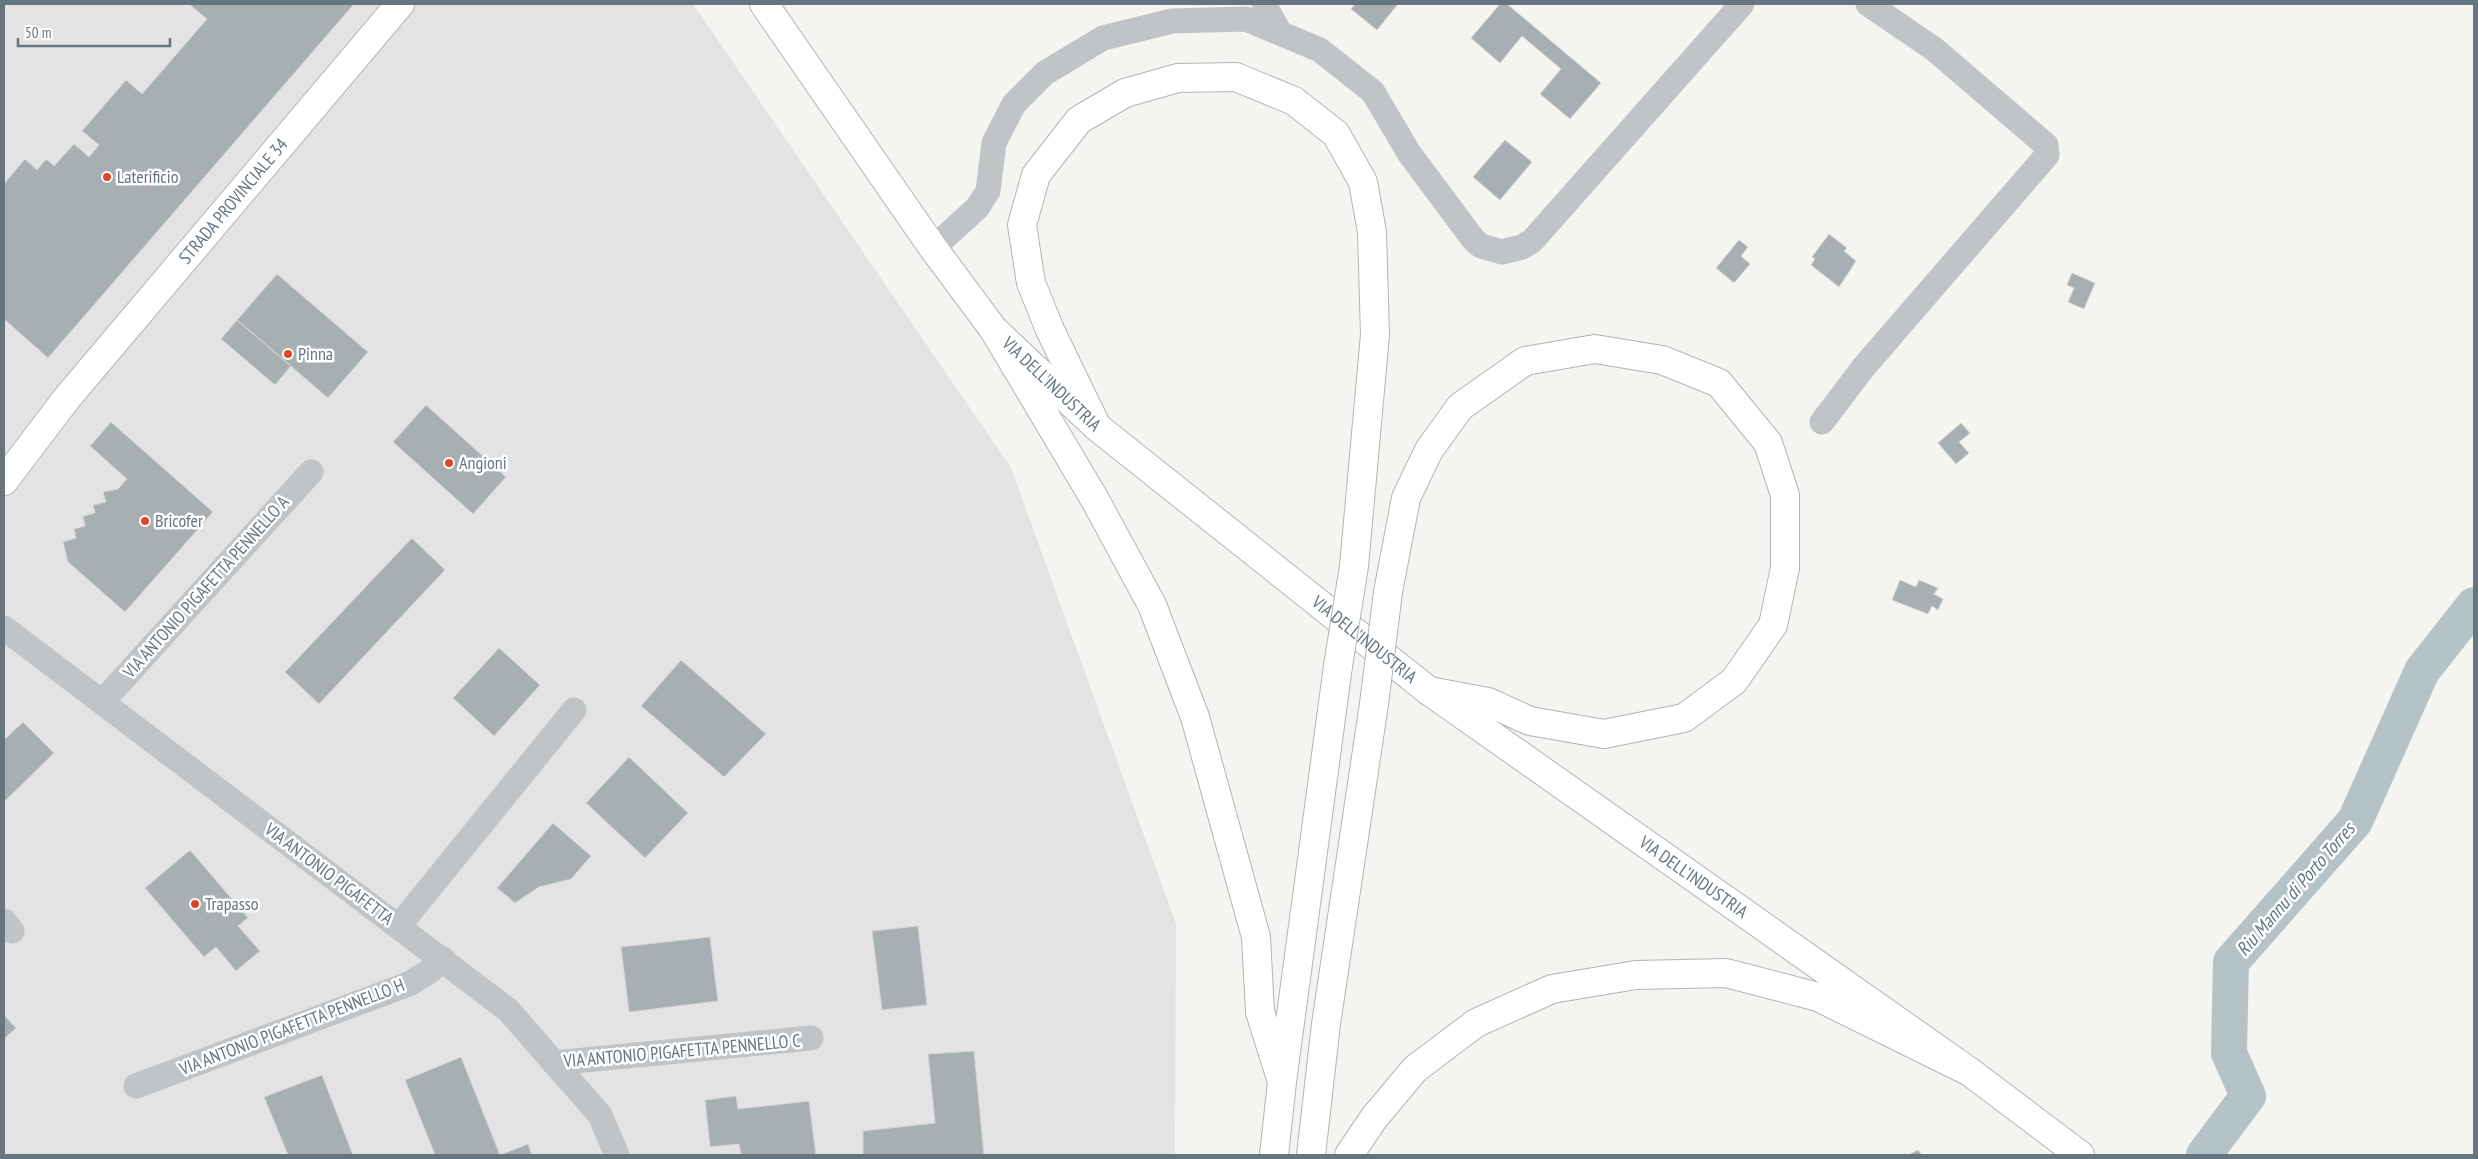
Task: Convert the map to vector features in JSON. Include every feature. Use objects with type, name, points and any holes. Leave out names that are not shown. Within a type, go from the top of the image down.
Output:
[{"type":"main road","name":"STRADA PROVINCIALE 34","points":[[4,481],[67,398],[400,4]]},
{"type":"main road","name":"VIA DELL'INDUSTRIA","points":[[764,4],[934,248],[994,330],[1097,428],[1429,691],[1970,1072],[2080,1155]]},
{"type":"main road","points":[[1097,428],[1050,330],[1031,283],[1022,225],[1036,175],[1079,120],[1124,92],[1178,78],[1236,77],[1294,101],[1336,134],[1363,182],[1372,232],[1375,335],[1354,566],[1338,666],[1282,1082],[1274,1155]]},
{"type":"main road","points":[[994,330],[1094,498],[1152,605],[1195,716],[1256,937],[1260,1012],[1282,1082]]},
{"type":"main road","points":[[1311,1155],[1326,1024],[1374,704],[1388,592],[1406,498],[1429,450],[1460,407],[1525,361],[1595,349],[1662,360],[1719,383],[1768,443],[1785,495],[1785,568],[1772,625],[1734,681],[1684,718],[1604,734],[1530,721],[1488,702],[1429,691]]},
{"type":"main road","name":"STRADA PROVINCIALE 34","points":[[4,457],[67,398]]},
{"type":"main road","points":[[1349,1155],[1374,1118],[1415,1069],[1476,1024],[1552,989],[1636,976],[1726,973],[1818,997],[1970,1072]]},
{"type":"street","points":[[1264,4],[1280,33]]},
{"type":"street","points":[[934,248],[977,208],[988,191],[994,143],[1014,104],[1045,73],[1104,38],[1172,21],[1246,19],[1320,50],[1373,92],[1409,153],[1473,239],[1481,246],[1502,252],[1522,247],[1532,241],[1742,4]]},
{"type":"street","points":[[1822,422],[1863,368],[2047,155],[2046,145],[1934,49],[1868,4]]},
{"type":"street","name":"VIA ANTONIO PIGAFETTA PENNELLO A","points":[[102,702],[311,472]]},
{"type":"street","name":"VIA ANTONIO PIGAFETTA","points":[[4,628],[508,1010],[600,1115],[617,1155]]},
{"type":"street","points":[[398,927],[574,710]]},
{"type":"street","name":"VIA ANTONIO PIGAFETTA PENNELLO H","points":[[136,1086],[410,984],[430,971],[443,959]]},
{"type":"street","name":"VIA ANTONIO PIGAFETTA PENNELLO C","points":[[554,1063],[811,1038]]},
{"type":"shaded area","points":[[4,4],[693,4],[1011,468],[1176,924],[1175,1155],[4,1155]]},
{"type":"building","name":"Laterificio","points":[[189,4],[354,4],[48,358],[4,319],[4,184],[25,159],[37,170],[46,159],[54,166],[74,144],[89,157],[99,145],[82,131],[126,80],[142,94],[207,19]]},
{"type":"building","points":[[1355,4],[1398,4],[1377,30],[1351,9]]},
{"type":"building","points":[[1500,4],[1507,4],[1601,83],[1570,119],[1540,94],[1561,69],[1522,36],[1500,63],[1471,38]]},
{"type":"building","points":[[1505,140],[1532,162],[1500,200],[1473,177]]},
{"type":"building","points":[[1829,234],[1847,248],[1844,251],[1856,261],[1839,287],[1811,265],[1815,259],[1812,257]]},
{"type":"building","points":[[1739,240],[1748,247],[1741,256],[1750,264],[1734,283],[1716,268]]},
{"type":"building","points":[[2072,273],[2095,283],[2084,309],[2068,302],[2074,288],[2067,285]]},
{"type":"building","points":[[277,274],[368,352],[328,398],[237,320]]},
{"type":"building","points":[[237,320],[291,366],[275,385],[221,339]]},
{"type":"building","points":[[426,405],[506,477],[473,514],[393,442]]},
{"type":"building","name":"Bricofer","points":[[111,422],[213,512],[125,612],[68,562],[63,542],[76,538],[74,529],[85,526],[83,516],[95,513],[93,505],[106,502],[103,492],[118,489],[127,479],[90,446]]},
{"type":"building","points":[[1961,423],[1970,433],[1959,442],[1969,453],[1956,464],[1938,443]]},
{"type":"building","points":[[412,538],[445,570],[319,704],[285,672]]},
{"type":"building","points":[[1900,580],[1916,587],[1919,580],[1938,588],[1934,594],[1943,599],[1938,610],[1932,606],[1928,614],[1892,600]]},
{"type":"building","points":[[499,648],[540,685],[494,736],[453,698]]},
{"type":"building","points":[[681,660],[766,734],[724,777],[641,706]]},
{"type":"building","points":[[23,722],[54,753],[4,802],[4,740]]},
{"type":"building","points":[[629,757],[688,813],[645,858],[586,803]]},
{"type":"building","points":[[553,823],[591,856],[571,879],[539,887],[515,903],[497,888]]},
{"type":"building","points":[[190,850],[248,918],[238,926],[260,951],[236,971],[216,947],[204,957],[145,888]]},
{"type":"building","points":[[918,926],[927,1005],[882,1010],[872,931]]},
{"type":"building","points":[[710,937],[718,1001],[629,1012],[621,947]]},
{"type":"building","points":[[4,1015],[16,1028],[4,1039]]},
{"type":"building","points":[[974,1051],[984,1155],[863,1155],[863,1131],[935,1123],[928,1054]]},
{"type":"building","points":[[461,1057],[500,1155],[435,1155],[405,1080]]},
{"type":"building","points":[[322,1075],[353,1155],[288,1155],[264,1097]]},
{"type":"building","points":[[736,1096],[738,1109],[809,1101],[816,1155],[741,1155],[739,1144],[710,1147],[705,1100]]},
{"type":"building","points":[[528,1144],[532,1155],[500,1155]]},
{"type":"building","points":[[1918,1150],[1922,1155],[1908,1155]]},
{"type":"waterway","name":"Riu Mannu di Porto Torres","points":[[2204,1155],[2248,1096],[2229,1053],[2231,962],[2355,821],[2422,671],[2474,605]]},
{"type":"place","name":"Laterificio","points":[[107,177]]},
{"type":"place","name":"Pinna","points":[[288,354]]},
{"type":"place","name":"Angioni","points":[[449,463]]},
{"type":"place","name":"Bricofer","points":[[145,521]]},
{"type":"place","name":"Trapasso","points":[[195,904]]}]
